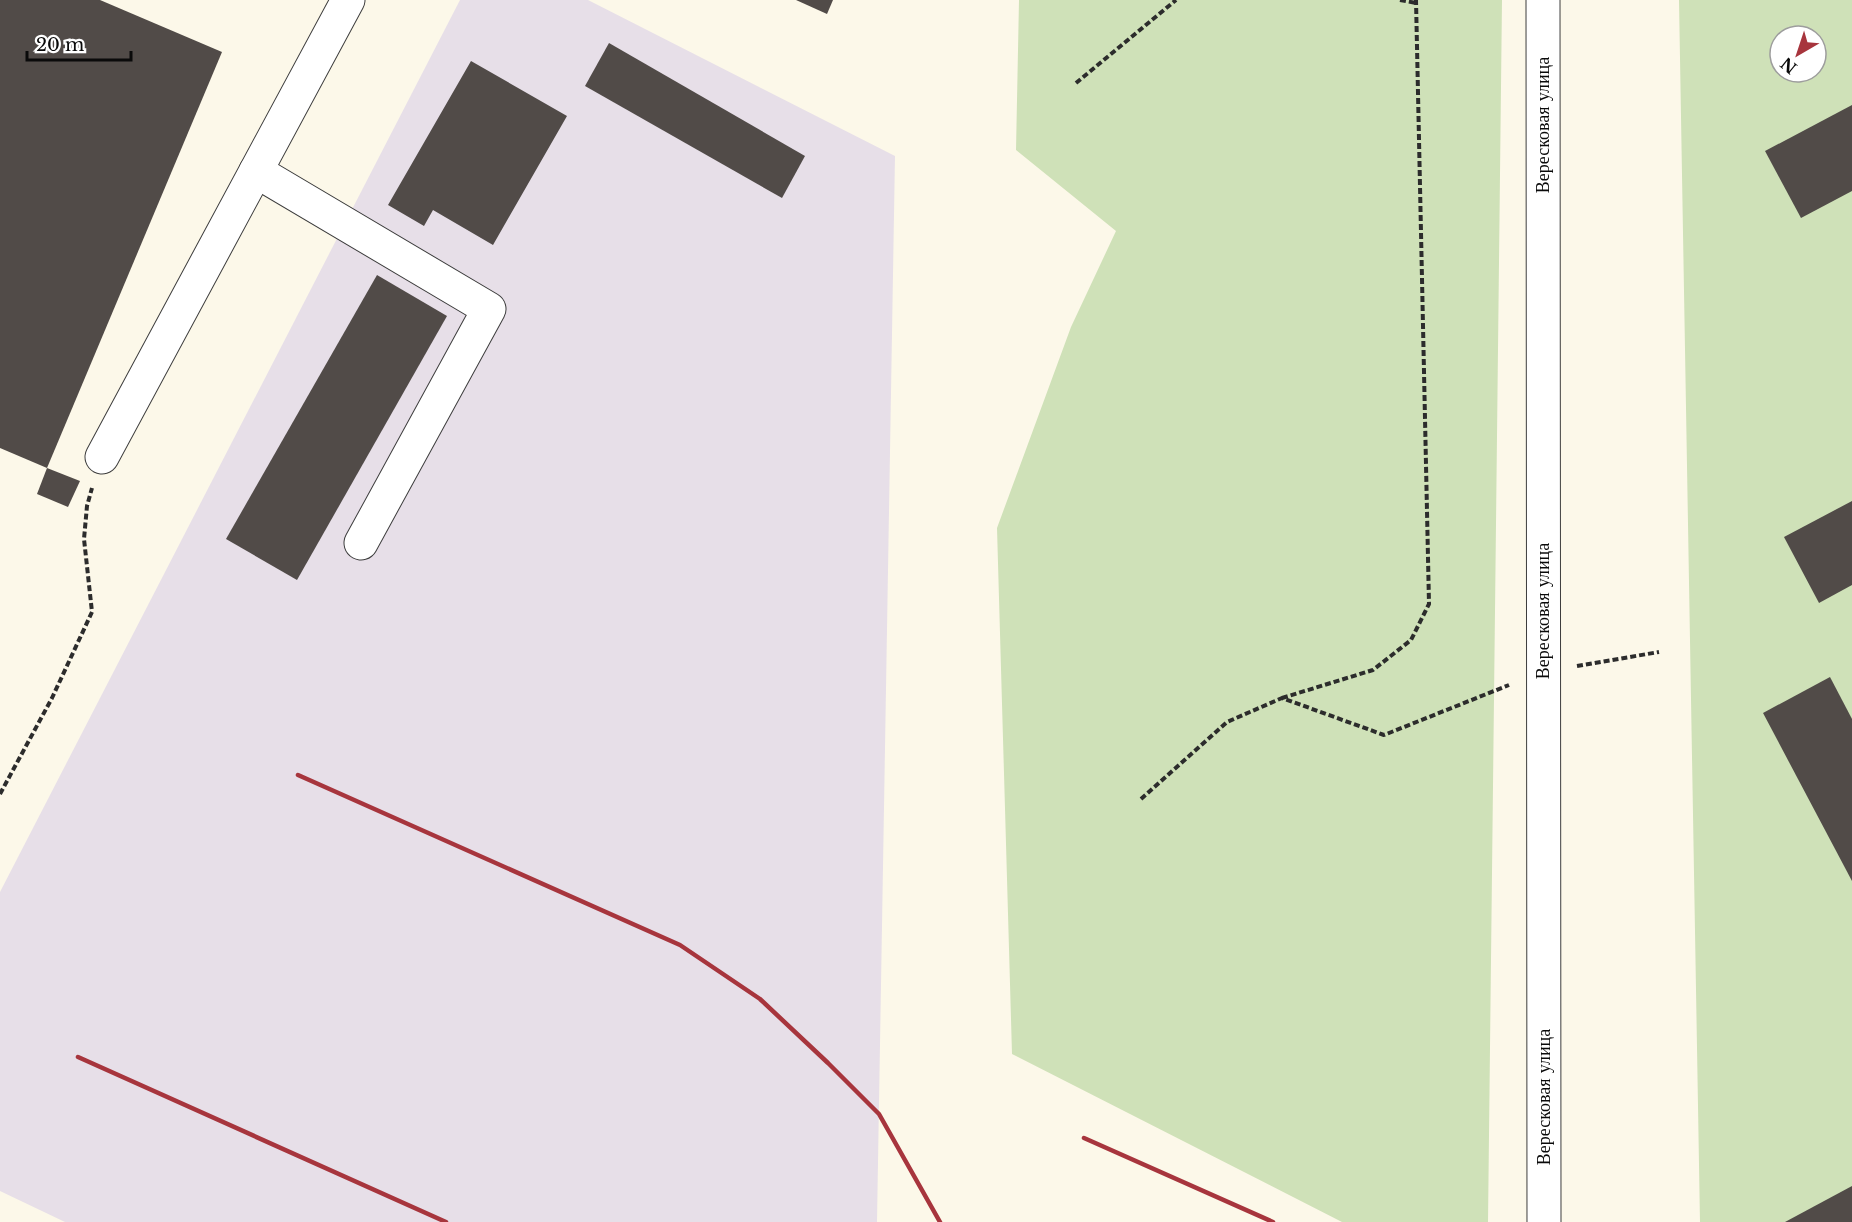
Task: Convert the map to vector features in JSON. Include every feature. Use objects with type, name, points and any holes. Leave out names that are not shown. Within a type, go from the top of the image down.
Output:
[{"type":"street","points":[[102,457],[348,0]]},
{"type":"street","name":"Вересковая улица","points":[[1543,0],[1544,1222]]},
{"type":"street","points":[[256,171],[489,309],[361,543]]},
{"type":"path","points":[[1076,83],[1176,0]]},
{"type":"path","points":[[1141,799],[1227,722],[1282,698],[1373,670],[1411,640],[1429,604],[1416,1],[1400,0]]},
{"type":"path","points":[[0,794],[52,698],[92,612],[84,539],[87,506],[102,457]]},
{"type":"path","points":[[1282,698],[1384,735],[1543,672],[1659,652]]},
{"type":"shaded area","points":[[460,0],[588,0],[895,156],[877,1222],[65,1222],[0,1191],[0,892]]},
{"type":"green space","points":[[1019,0],[1502,0],[1488,1222],[1342,1222],[1012,1054],[997,528],[1071,327],[1116,231],[1016,150]]},
{"type":"green space","points":[[1679,0],[1852,0],[1852,1222],[1700,1222]]},
{"type":"building","points":[[0,0],[100,0],[222,52],[47,468],[0,448]]},
{"type":"building","points":[[796,0],[833,0],[827,14]]},
{"type":"building","points":[[609,43],[805,156],[782,198],[585,86]]},
{"type":"building","points":[[471,61],[567,116],[493,245],[433,210],[424,226],[388,205]]},
{"type":"building","points":[[1852,105],[1852,191],[1801,218],[1765,151]]},
{"type":"building","points":[[377,275],[447,316],[297,580],[226,539]]},
{"type":"building","points":[[47,468],[80,481],[68,507],[37,494]]},
{"type":"building","points":[[1852,501],[1852,585],[1819,603],[1784,537]]},
{"type":"building","points":[[1830,677],[1852,719],[1852,881],[1763,713]]},
{"type":"building","points":[[1852,1186],[1852,1222],[1785,1222]]},
{"type":"railway","points":[[298,775],[680,945],[760,999],[879,1114],[940,1222]]},
{"type":"railway","points":[[78,1057],[446,1222]]},
{"type":"railway","points":[[1084,1138],[1273,1222]]}]
